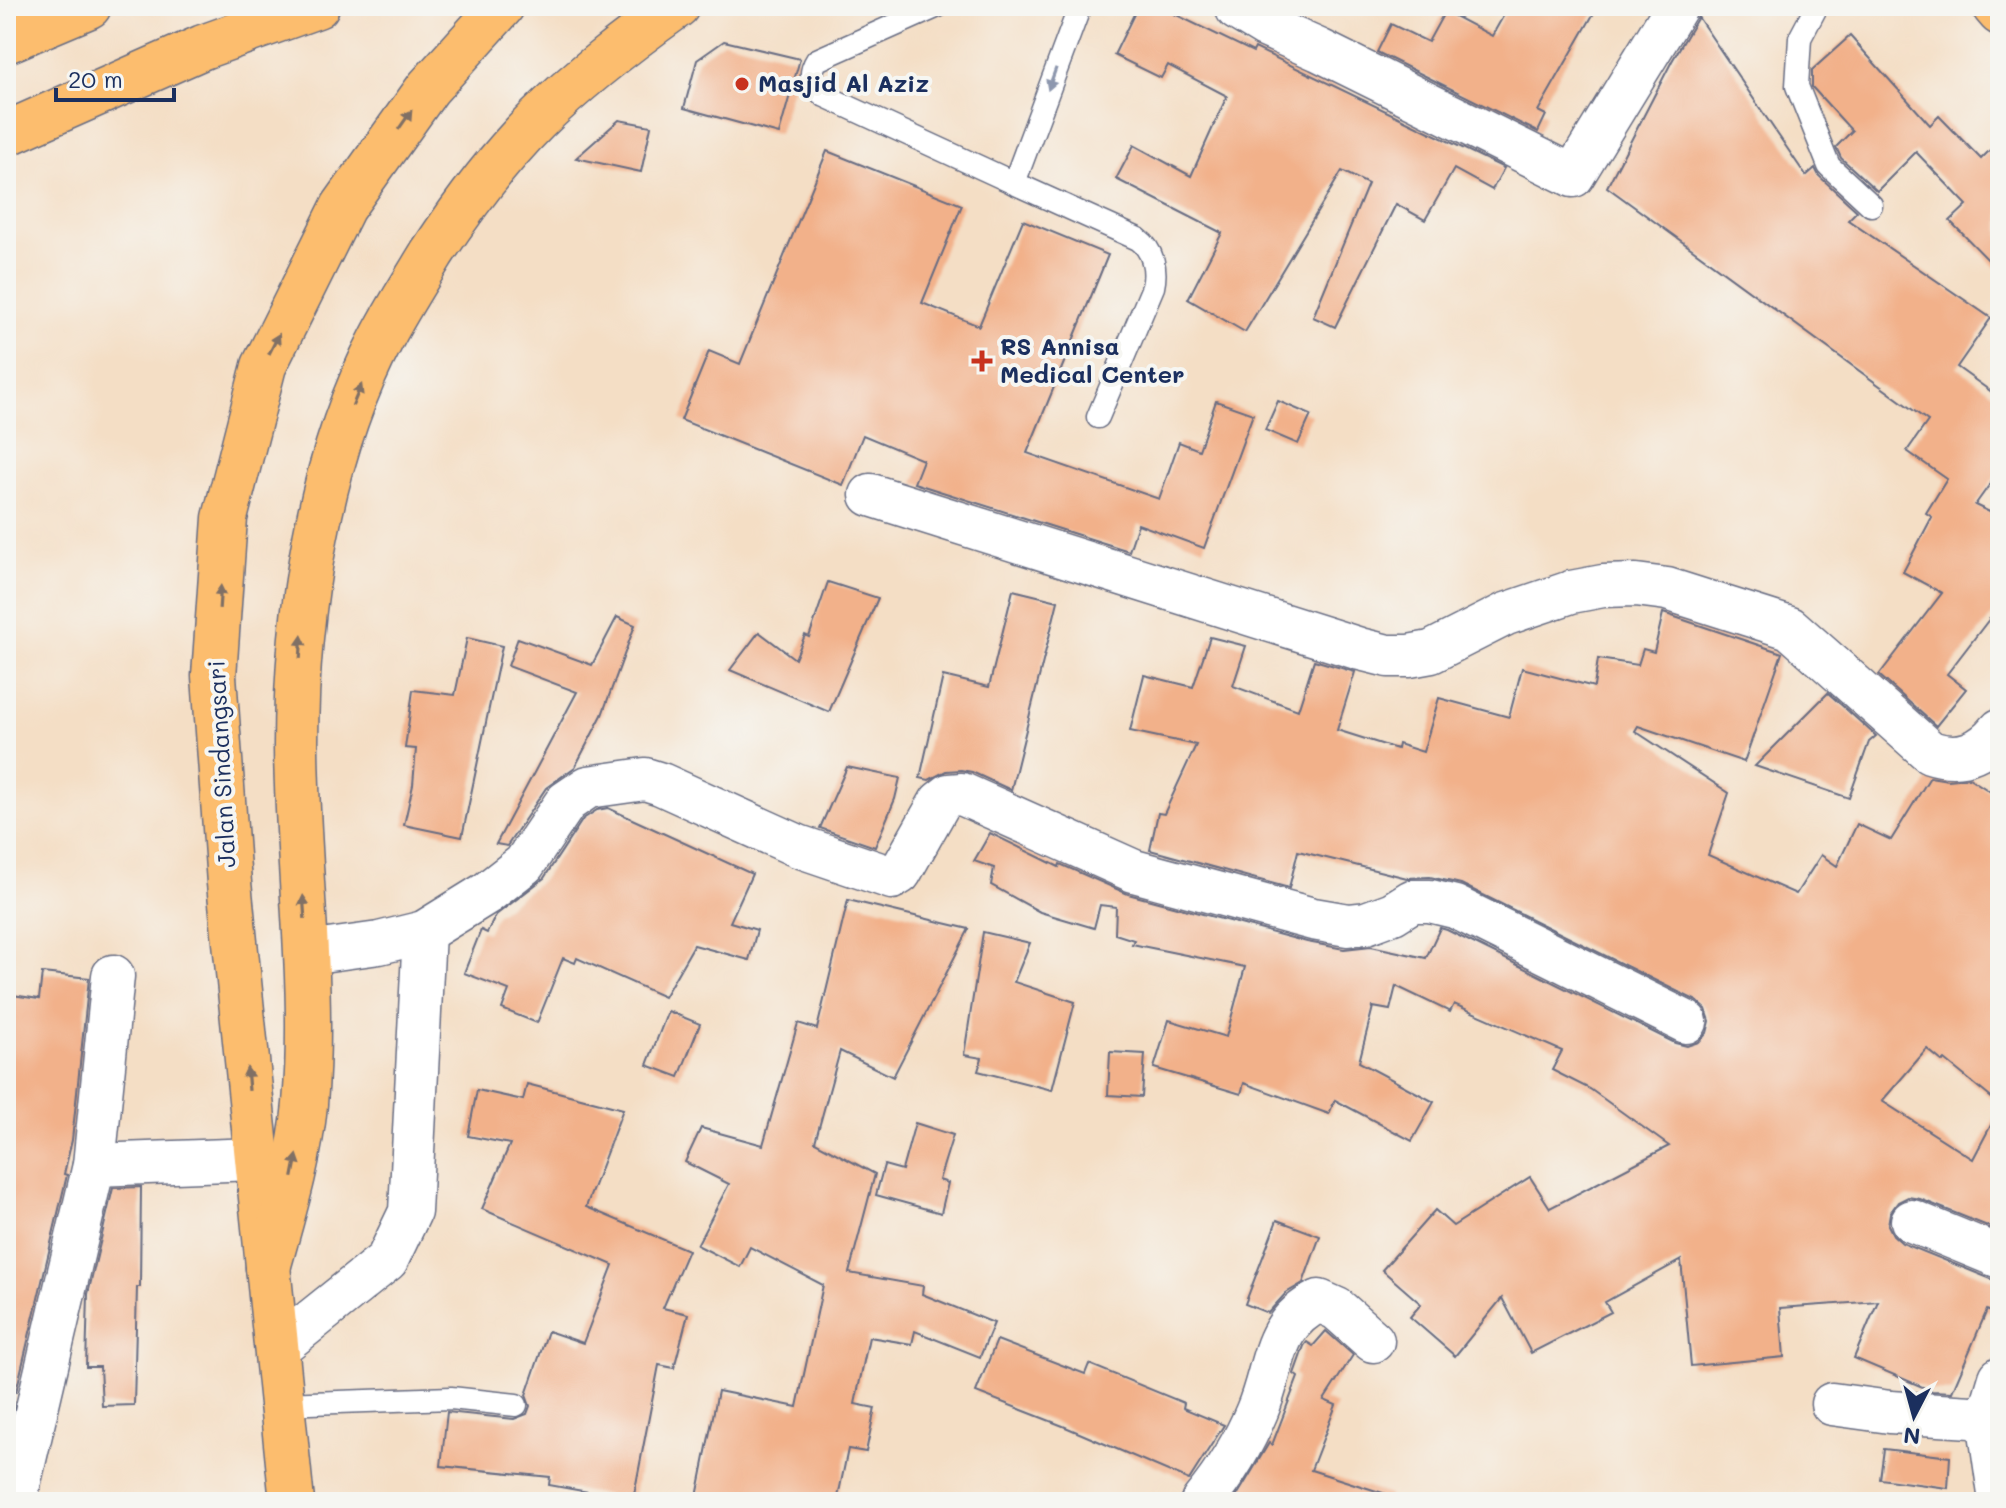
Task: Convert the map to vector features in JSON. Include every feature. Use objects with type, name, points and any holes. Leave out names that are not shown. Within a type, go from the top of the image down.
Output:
[{"type":"highway","points":[[6,41],[89,6]]},
{"type":"highway","points":[[6,134],[203,47],[317,6]]},
{"type":"highway","name":"Jalan Sindangsari","points":[[292,1502],[255,1159],[229,883],[214,676],[225,518],[264,366],[343,207],[428,88],[502,6]]},
{"type":"highway","points":[[268,1268],[295,1173],[305,1107],[309,1039],[296,744],[300,649],[309,567],[325,491],[349,416],[380,340],[467,199],[535,122],[615,51],[677,6]]},
{"type":"highway","points":[[1994,6],[2000,13]]},
{"type":"street","points":[[1237,9],[1265,26],[1573,176],[1677,6]]},
{"type":"street","points":[[871,495],[1388,656],[1431,652],[1506,614],[1571,592],[1614,586],[1667,589],[1790,628],[1930,752],[1958,757],[1979,751],[2000,730]]},
{"type":"street","points":[[307,953],[379,943],[424,932],[487,893],[524,864],[566,802],[588,787],[645,779],[798,846],[892,878],[900,873],[940,802],[949,795],[962,794],[1134,871],[1313,919],[1348,925],[1366,923],[1393,913],[1412,901],[1430,901],[1455,907],[1686,1022]]},
{"type":"street","points":[[276,1349],[387,1260],[410,1212],[424,932]]},
{"type":"street","points":[[15,1502],[94,1165],[113,976]]},
{"type":"street","points":[[94,1165],[255,1159]]},
{"type":"street","points":[[1912,1221],[2000,1257]]},
{"type":"street","points":[[1202,1502],[1228,1471],[1258,1410],[1280,1337],[1300,1311],[1319,1301],[1337,1309],[1373,1341]]},
{"type":"street","points":[[2000,1378],[1988,1418],[2000,1501]]},
{"type":"street","points":[[1832,1404],[1890,1412],[1988,1418]]},
{"type":"lane","points":[[938,6],[817,60],[812,68],[813,84],[825,96],[1146,245],[1152,256],[1153,287],[1098,417]]},
{"type":"lane","points":[[1014,183],[1080,6]]},
{"type":"lane","points":[[1817,6],[1800,38],[1797,86],[1829,166],[1871,205]]},
{"type":"lane","points":[[282,1404],[451,1398],[516,1405]]},
{"type":"building","points":[[1138,6],[1158,6],[1253,52],[1255,48],[1504,168],[1492,190],[1454,169],[1425,220],[1396,204],[1335,327],[1313,317],[1368,184],[1342,171],[1245,332],[1188,299],[1222,233],[1116,179],[1134,145],[1191,176],[1227,96],[1168,65],[1161,78],[1114,55]]},
{"type":"building","points":[[1509,6],[1598,6],[1538,111],[1546,115],[1538,132],[1377,52],[1391,24],[1428,42],[1445,11],[1492,36]]},
{"type":"building","points":[[1698,17],[1806,176],[1815,168],[1819,176],[1857,211],[1848,220],[1991,318],[1957,367],[2000,398],[2000,470],[1975,505],[2000,517],[2000,605],[1947,674],[1966,689],[1936,726],[1879,675],[1942,593],[1903,572],[1932,517],[1926,513],[1947,479],[1907,451],[1928,421],[1607,187]]},
{"type":"building","points":[[1850,36],[1930,125],[1939,116],[1981,159],[2000,140],[2000,272],[1950,221],[1967,205],[1916,152],[1877,191],[1841,158],[1836,147],[1852,131],[1812,87],[1812,70]]},
{"type":"building","name":"Masjid Al Aziz","points":[[724,41],[800,59],[779,134],[684,108],[697,60]]},
{"type":"building","points":[[619,120],[651,126],[641,172],[576,158]]},
{"type":"building","points":[[827,151],[962,205],[922,303],[979,326],[1023,220],[1108,255],[1027,453],[1159,499],[1179,442],[1199,450],[1216,401],[1253,414],[1204,548],[1138,524],[1129,551],[914,483],[923,460],[863,435],[843,485],[681,420],[709,351],[740,364]]},
{"type":"building","points":[[1278,401],[1311,415],[1298,444],[1265,430]]},
{"type":"building","points":[[828,582],[878,598],[829,712],[730,670],[759,632],[795,659],[805,635],[809,637]]},
{"type":"building","points":[[1013,590],[1058,601],[1011,790],[961,770],[946,771],[929,780],[920,778],[943,676],[989,687]]},
{"type":"building","points":[[1663,613],[1782,653],[1744,762],[1638,726],[1635,731],[1729,793],[1708,855],[1796,894],[1821,855],[1837,866],[1857,824],[1891,840],[1930,777],[1948,780],[1969,778],[2000,798],[2000,1105],[1927,1049],[1882,1101],[1973,1159],[2000,1108],[2000,1231],[1908,1197],[1898,1202],[1890,1213],[1888,1225],[1902,1243],[2000,1280],[2000,1295],[1993,1313],[1987,1310],[1952,1392],[1932,1391],[1854,1358],[1878,1301],[1780,1308],[1784,1357],[1691,1366],[1681,1260],[1605,1302],[1611,1312],[1531,1353],[1502,1298],[1455,1356],[1410,1317],[1421,1304],[1382,1270],[1435,1210],[1453,1226],[1530,1177],[1550,1208],[1669,1146],[1590,1089],[1552,1070],[1562,1051],[1454,1004],[1450,1012],[1396,986],[1390,1010],[1373,1007],[1359,1062],[1434,1102],[1412,1141],[1335,1100],[1329,1114],[1244,1083],[1241,1094],[1154,1068],[1169,1020],[1226,1037],[1245,967],[1132,944],[1134,940],[1115,934],[1116,907],[1100,905],[1094,928],[1040,912],[991,885],[994,868],[974,861],[990,833],[1059,867],[1060,864],[1128,894],[1344,949],[1371,946],[1426,958],[1440,928],[1675,1043],[1687,1046],[1699,1042],[1707,1033],[1710,1021],[1706,1009],[1697,1001],[1461,884],[1430,877],[1407,878],[1298,851],[1289,888],[1150,850],[1158,813],[1164,814],[1196,745],[1130,731],[1144,675],[1193,687],[1210,637],[1246,646],[1233,686],[1298,710],[1314,660],[1355,672],[1337,730],[1397,749],[1398,744],[1423,752],[1439,698],[1509,717],[1522,668],[1594,687],[1598,659],[1638,665],[1643,649],[1654,652]]},
{"type":"building","points":[[617,617],[635,625],[602,715],[575,767],[546,788],[507,846],[496,844],[577,692],[508,666],[518,638],[592,665]]},
{"type":"building","points":[[467,638],[502,646],[462,837],[404,825],[413,785],[416,749],[405,748],[413,690],[455,695]]},
{"type":"building","points":[[1828,693],[1876,736],[1869,742],[1849,798],[1755,766]]},
{"type":"building","points":[[847,767],[900,778],[895,799],[875,847],[820,828]]},
{"type":"building","points":[[608,808],[752,874],[730,922],[757,930],[749,960],[694,945],[664,997],[577,958],[575,963],[563,958],[537,1023],[502,1009],[509,990],[464,973],[481,930],[487,933],[496,915],[544,878],[583,819],[597,810]]},
{"type":"building","points":[[848,900],[969,929],[893,1077],[840,1051],[815,1142],[875,1174],[849,1273],[923,1286],[922,1294],[994,1323],[980,1357],[915,1331],[912,1344],[869,1337],[855,1404],[875,1408],[866,1452],[848,1449],[837,1502],[696,1502],[718,1391],[797,1407],[823,1285],[750,1247],[740,1267],[697,1245],[729,1184],[685,1162],[701,1128],[763,1145],[798,1023],[817,1029]]},
{"type":"building","points":[[983,932],[1030,943],[1014,982],[1075,1002],[1052,1090],[978,1071],[982,1058],[964,1055]]},
{"type":"building","points":[[42,973],[89,978],[72,1140],[64,1174],[67,1175],[16,1392],[6,1391],[6,994],[39,999]]},
{"type":"building","points":[[668,1011],[700,1024],[679,1077],[647,1065]]},
{"type":"building","points":[[1110,1052],[1145,1054],[1142,1097],[1108,1095]]},
{"type":"building","points":[[527,1084],[623,1109],[586,1207],[688,1250],[663,1308],[688,1314],[674,1368],[659,1365],[633,1500],[549,1485],[550,1477],[441,1466],[447,1412],[514,1419],[527,1414],[530,1406],[526,1395],[548,1331],[583,1343],[613,1265],[482,1209],[510,1144],[468,1136],[477,1090],[523,1100]]},
{"type":"building","points":[[915,1123],[953,1135],[939,1180],[948,1183],[941,1213],[876,1195],[884,1165],[902,1170]]},
{"type":"building","points":[[141,1187],[134,1405],[102,1406],[100,1367],[86,1367],[88,1294],[113,1188]]},
{"type":"building","points":[[1277,1220],[1320,1236],[1303,1283],[1286,1293],[1268,1313],[1245,1304]]},
{"type":"building","points":[[1326,1331],[1353,1355],[1324,1400],[1336,1405],[1311,1470],[1389,1495],[1388,1502],[1243,1502],[1235,1499],[1269,1443],[1272,1445],[1298,1377],[1294,1374],[1304,1346],[1307,1342],[1313,1346]]},
{"type":"building","points":[[997,1340],[1085,1374],[1089,1364],[1184,1403],[1183,1408],[1224,1425],[1189,1480],[976,1392]]},
{"type":"building","points":[[1884,1449],[1950,1457],[1948,1488],[1880,1479]]},
{"type":"place","name":"Masjid Al Aziz","points":[[742,84]]},
{"type":"place","name":"RS Annisa Medical Center","points":[[982,361]]}]
